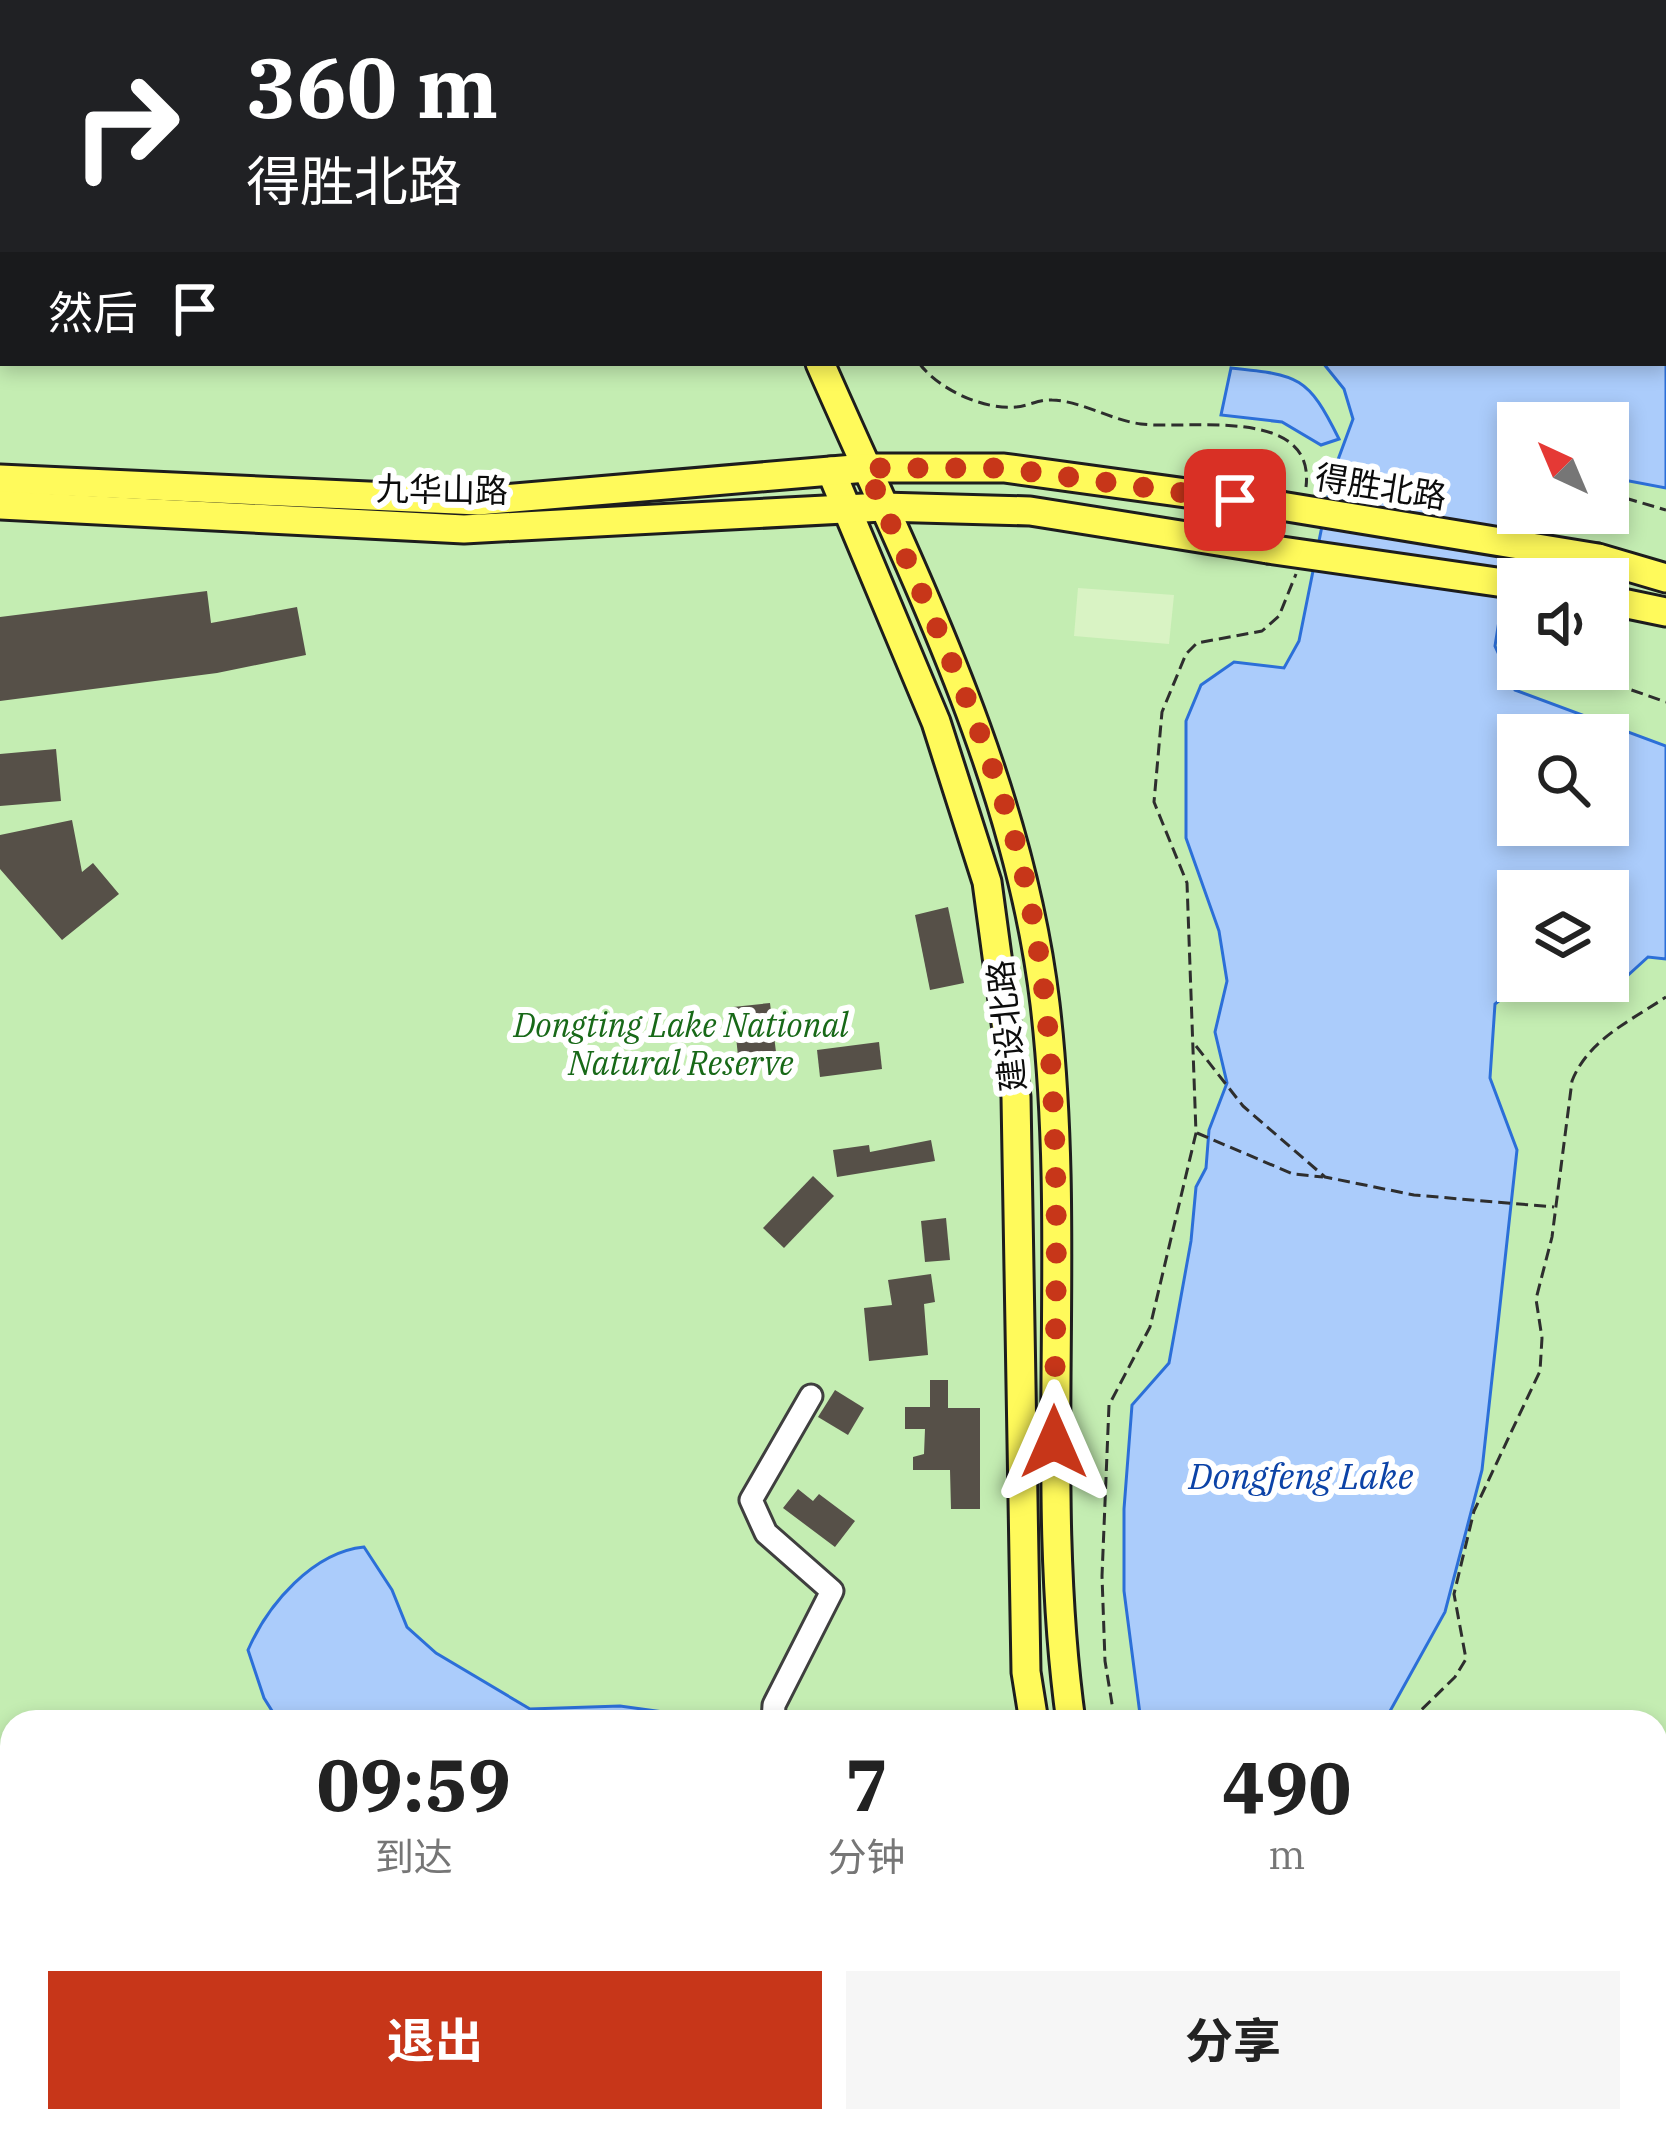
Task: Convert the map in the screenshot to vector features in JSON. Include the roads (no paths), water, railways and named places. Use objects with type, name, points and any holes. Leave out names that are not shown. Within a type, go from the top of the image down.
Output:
[{"type":"main road","name":"建设北路","points":[[821,366],[999,787],[1021,863],[1045,1005],[1056,1278],[1054,1525],[1070,1710]]},
{"type":"main road","name":"九华山路","points":[[0,479],[478,501],[866,468]]},
{"type":"main road","name":"得胜北路","points":[[866,468],[1004,468],[1293,500],[1598,558],[1666,578]]},
{"type":"main road","points":[[831,471],[936,722],[987,882],[1016,1097],[1026,1672],[1032,1710]]},
{"type":"main road","name":"九华山路","points":[[0,506],[464,529],[883,507]]},
{"type":"main road","points":[[883,507],[1030,511],[1497,582]]},
{"type":"main road","points":[[1629,604],[1666,612]]},
{"type":"street","points":[[774,1710],[832,1591],[766,1533],[751,1500],[811,1396]]},
{"type":"water","name":"Dongfeng Lake","points":[[1325,366],[1666,366],[1666,488],[1629,481],[1629,402],[1497,402],[1497,534],[1513,534],[1509,558],[1497,558],[1495,646],[1497,690],[1515,690],[1580,714],[1497,714],[1497,846],[1629,846],[1629,732],[1666,746],[1666,959],[1648,957],[1629,974],[1629,870],[1497,870],[1497,1002],[1490,1078],[1517,1150],[1482,1470],[1445,1612],[1391,1710],[1139,1710],[1124,1591],[1132,1405],[1169,1363],[1196,1187],[1206,1168],[1209,1130],[1227,1083],[1215,1032],[1227,981],[1219,931],[1186,838],[1186,721],[1201,685],[1234,662],[1284,668],[1299,641],[1332,476],[1353,419],[1344,389]]},
{"type":"water","points":[[1231,368],[1272,373],[1299,383],[1319,402],[1339,439],[1321,445],[1282,422],[1221,415]]},
{"type":"water","points":[[364,1547],[392,1590],[407,1627],[436,1653],[530,1709],[620,1706],[649,1710],[272,1710],[248,1650],[267,1615],[294,1583],[345,1551]]},
{"type":"park label","name":"Dongting Lake National Natural Reserve","points":[[681,1043]]}]
